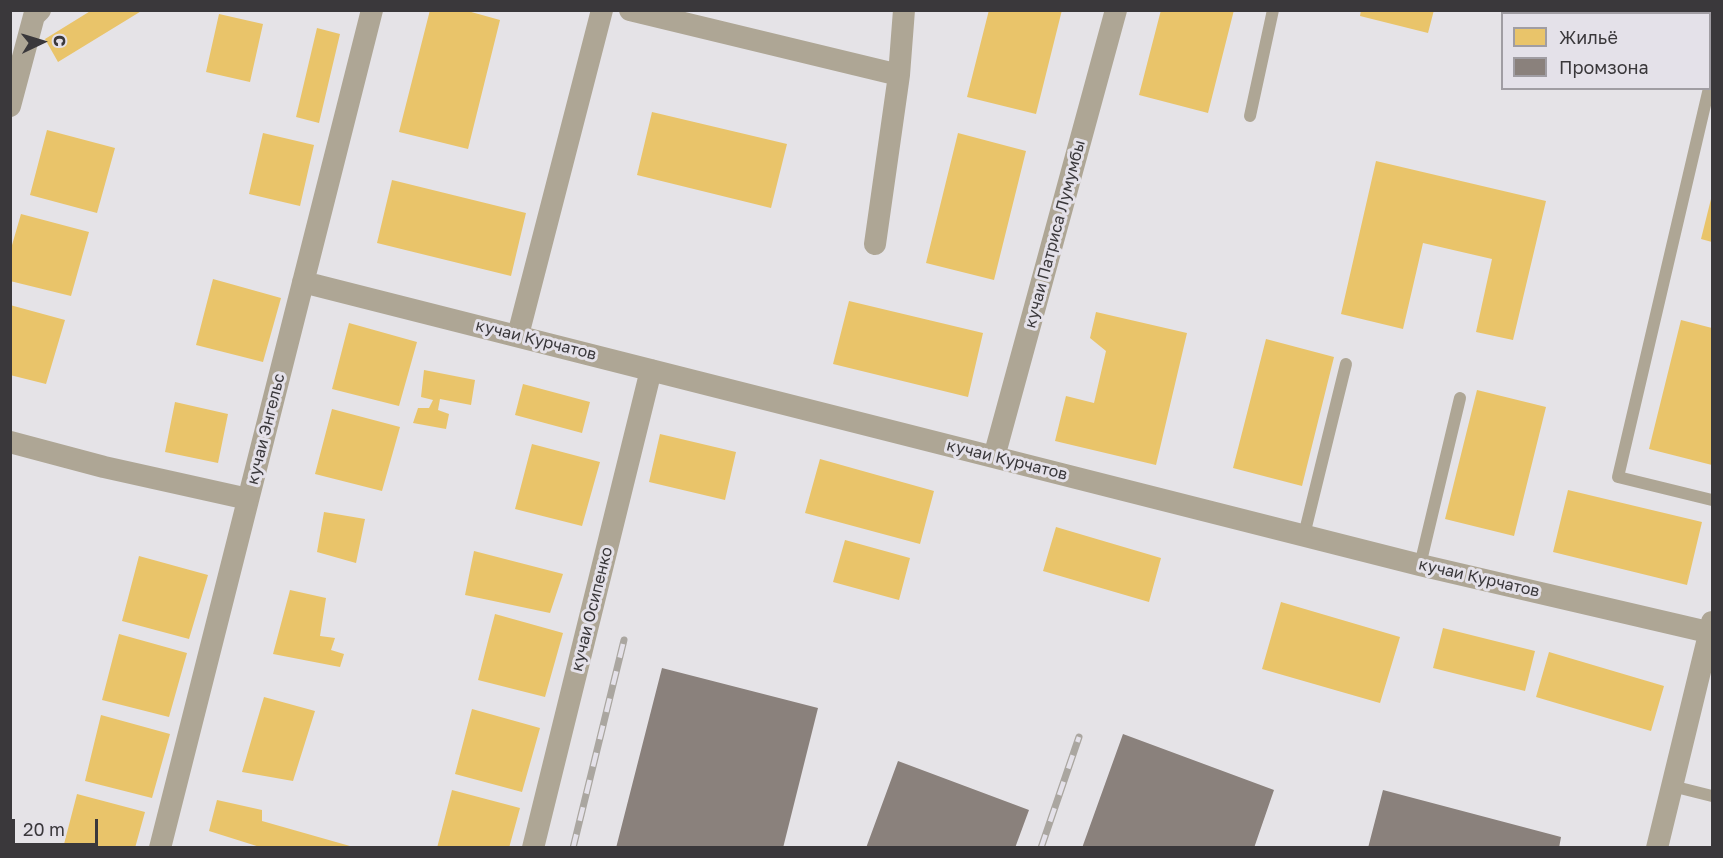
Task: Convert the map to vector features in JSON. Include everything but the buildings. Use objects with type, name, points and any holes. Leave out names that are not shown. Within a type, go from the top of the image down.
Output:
[{"type":"street","points":[[10,106],[34,16],[40,10]]},
{"type":"street","name":"кучаи Энгельс","points":[[160,848],[372,10]]},
{"type":"street","points":[[518,335],[602,10]]},
{"type":"street","points":[[630,10],[899,75]]},
{"type":"street","points":[[875,244],[899,75],[904,10]]},
{"type":"street","name":"кучаи Патриса Лумумбы","points":[[994,457],[1116,10]]},
{"type":"street","name":"кучаи Курчатов","points":[[303,282],[1420,565],[1712,629]]},
{"type":"street","name":"кучаи Осипенко","points":[[533,848],[651,370]]},
{"type":"street","points":[[10,442],[104,467],[249,499]]},
{"type":"street","points":[[1657,848],[1712,629]]},
{"type":"lane","points":[[1250,116],[1273,10]]},
{"type":"lane","points":[[1708,90],[1618,477],[1713,500]]},
{"type":"lane","points":[[1304,535],[1346,364]]},
{"type":"lane","points":[[1420,565],[1460,398]]},
{"type":"lane","points":[[1672,786],[1713,796]]},
{"type":"railway","points":[[573,848],[624,640]]},
{"type":"railway","points":[[1041,848],[1079,737]]}]
